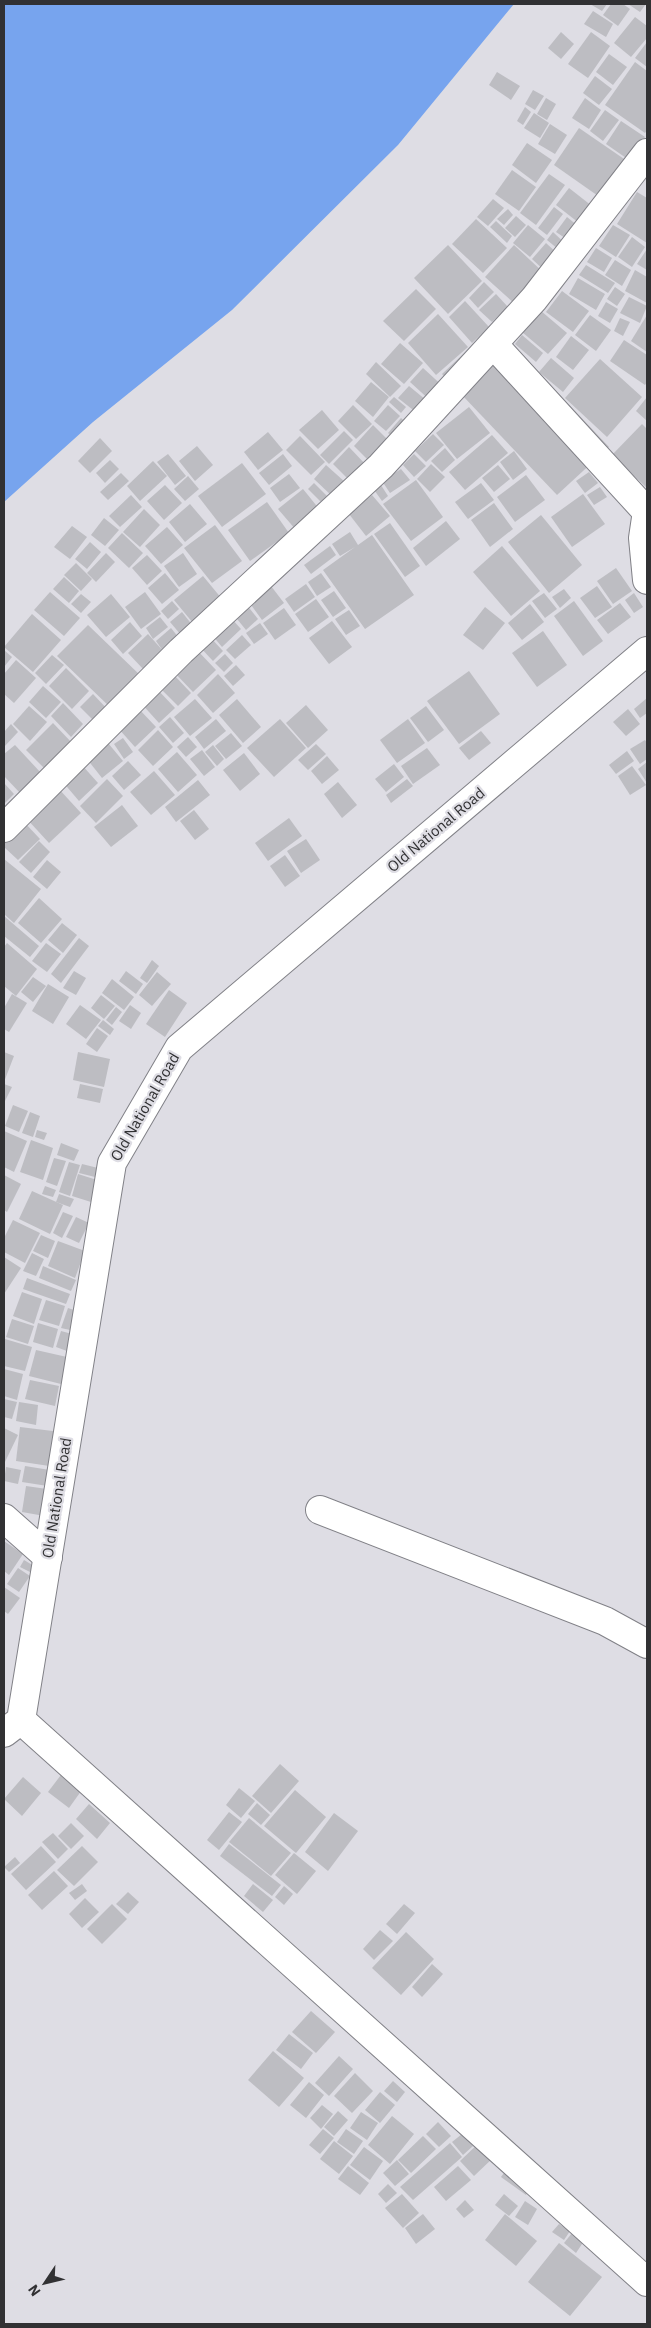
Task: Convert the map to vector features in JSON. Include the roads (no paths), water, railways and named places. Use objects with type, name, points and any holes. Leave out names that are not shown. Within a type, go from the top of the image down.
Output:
[{"type":"street","points":[[4,828],[181,651],[381,466],[494,345],[534,299],[647,153]]},
{"type":"street","points":[[494,345],[647,511],[643,538],[647,580]]},
{"type":"street","name":"Old National Road","points":[[12,1726],[48,1557],[112,1163],[179,1048],[647,652]]},
{"type":"street","points":[[320,1510],[605,1621],[647,1644]]},
{"type":"street","points":[[4,1518],[48,1557]]},
{"type":"street","points":[[12,1726],[647,2282]]},
{"type":"water","points":[[4,4],[514,4],[398,145],[232,310],[93,422],[4,502]]}]
